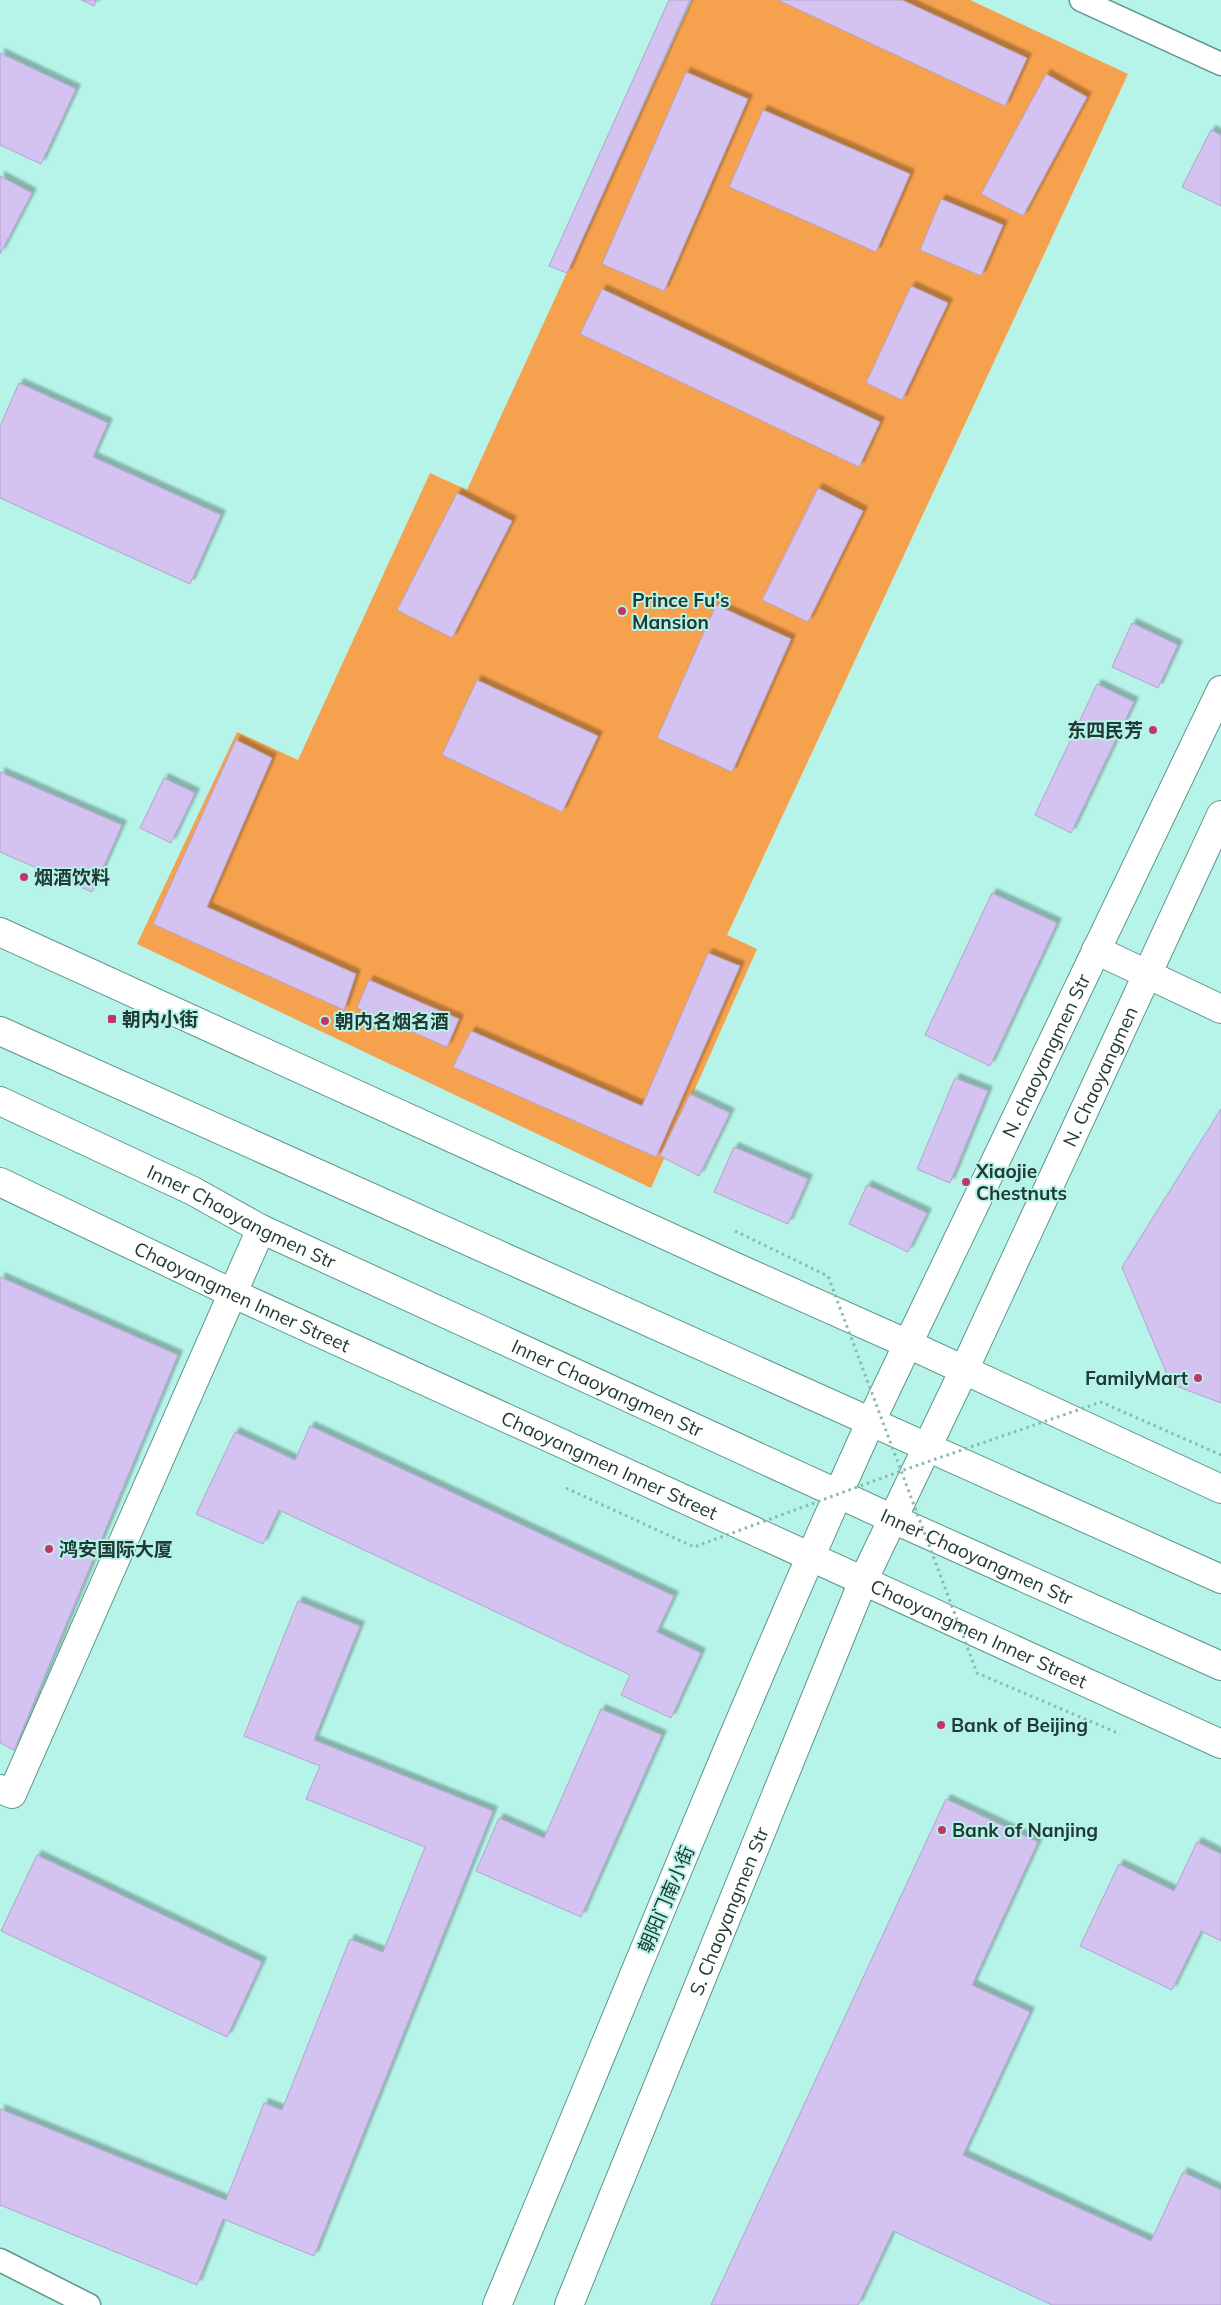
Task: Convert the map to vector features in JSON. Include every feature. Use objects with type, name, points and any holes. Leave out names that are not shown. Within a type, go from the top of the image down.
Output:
[{"type":"main road","name":"N. chaoyangmen Str","points":[[838,1493],[1221,690]]},
{"type":"main road","name":"N. Chaoyangmen","points":[[893,1519],[1221,815]]},
{"type":"main road","points":[[0,932],[908,1344],[1221,1489]]},
{"type":"main road","points":[[1096,950],[1221,1010]]},
{"type":"main road","points":[[0,1031],[1221,1579]]},
{"type":"main road","name":"Inner Chaoyangmen Str","points":[[0,1101],[193,1191],[261,1229],[893,1519],[1221,1666]]},
{"type":"main road","name":"Chaoyangmen Inner Street","points":[[0,1182],[232,1293],[1221,1744]]},
{"type":"main road","points":[[0,1789],[12,1794],[261,1229]]},
{"type":"main road","name":"朝阳门南小街","points":[[497,2305],[657,1920],[838,1493]]},
{"type":"main road","name":"S. Chaoyangmen Str","points":[[568,2305],[863,1581],[893,1519]]},
{"type":"lane","points":[[1081,0],[1221,64]]},
{"type":"lane","points":[[0,2260],[89,2305]]},
{"type":"path","points":[[735,1231],[828,1276],[977,1673],[1120,1734]]},
{"type":"path","points":[[566,1488],[694,1547],[901,1471],[1101,1402],[1221,1455]]},
{"type":"shaded area","name":"Prince Fu's Mansion","points":[[692,0],[970,0],[1128,74],[727,935],[757,949],[651,1188],[137,944],[237,732],[298,760],[430,473],[467,490]]},
{"type":"building","points":[[81,0],[96,0],[94,6]]},
{"type":"building","points":[[669,0],[690,0],[567,273],[549,266]]},
{"type":"building","points":[[778,0],[902,0],[1027,58],[1005,106]]},
{"type":"building","points":[[0,53],[76,89],[41,164],[0,145]]},
{"type":"building","points":[[686,72],[748,99],[664,291],[602,264]]},
{"type":"building","points":[[1046,74],[1087,97],[1023,216],[981,194]]},
{"type":"building","points":[[763,110],[910,174],[876,252],[729,187]]},
{"type":"building","points":[[1211,130],[1221,135],[1221,206],[1182,187]]},
{"type":"building","points":[[0,176],[32,193],[0,254]]},
{"type":"building","points":[[941,199],[1003,225],[981,276],[920,250]]},
{"type":"building","points":[[911,286],[948,303],[902,400],[866,383]]},
{"type":"building","points":[[602,289],[880,422],[859,467],[580,334]]},
{"type":"building","points":[[19,383],[108,423],[93,457],[221,515],[190,584],[0,498],[0,426]]},
{"type":"building","points":[[818,488],[863,511],[808,622],[762,600]]},
{"type":"building","points":[[457,493],[512,521],[452,638],[397,610]]},
{"type":"building","points":[[716,605],[791,639],[732,772],[657,738]]},
{"type":"building","points":[[1132,623],[1178,645],[1158,688],[1112,667]]},
{"type":"building","points":[[477,680],[598,736],[562,812],[442,755]]},
{"type":"building","points":[[1097,684],[1134,702],[1071,833],[1035,815]]},
{"type":"building","points":[[236,740],[272,758],[207,907],[356,974],[344,1010],[153,924]]},
{"type":"building","points":[[0,772],[122,825],[92,892],[0,852]]},
{"type":"building","points":[[164,778],[195,793],[171,843],[140,828]]},
{"type":"building","points":[[992,893],[1057,923],[990,1066],[925,1035]]},
{"type":"building","points":[[708,953],[740,966],[656,1157],[453,1067],[471,1031],[642,1106]]},
{"type":"building","points":[[369,980],[459,1019],[447,1047],[357,1008]]},
{"type":"building","points":[[955,1078],[988,1091],[950,1183],[917,1169]]},
{"type":"building","points":[[690,1094],[730,1113],[699,1176],[660,1156]]},
{"type":"building","points":[[1221,1109],[1221,1403],[1171,1384],[1122,1267]]},
{"type":"building","points":[[734,1147],[808,1179],[788,1224],[714,1192]]},
{"type":"building","points":[[867,1185],[927,1213],[908,1252],[849,1224]]},
{"type":"building","name":"鸿安国际大厦","points":[[0,1277],[178,1355],[14,1750],[0,1743]]},
{"type":"building","points":[[310,1426],[674,1596],[657,1632],[701,1653],[671,1718],[621,1695],[630,1675],[279,1510],[263,1544],[196,1514],[235,1432],[295,1460]]},
{"type":"building","points":[[298,1601],[360,1626],[314,1740],[493,1811],[314,2256],[223,2219],[197,2285],[0,2205],[0,2109],[226,2200],[264,2103],[282,2110],[350,1939],[383,1952],[425,1847],[306,1799],[320,1766],[244,1736]]},
{"type":"building","points":[[601,1709],[662,1735],[581,1917],[476,1871],[499,1818],[544,1838]]},
{"type":"building","points":[[946,1799],[1038,1842],[972,1985],[1030,2012],[963,2155],[1151,2241],[1183,2172],[1221,2190],[1221,2305],[1052,2305],[893,2231],[858,2305],[711,2305]]},
{"type":"building","points":[[1197,1842],[1221,1854],[1221,1941],[1201,1931],[1172,1990],[1080,1946],[1119,1864],[1174,1891]]},
{"type":"building","points":[[37,1855],[262,1962],[227,2037],[1,1931]]},
{"type":"place","name":"Prince Fu's Mansion","points":[[622,611]]},
{"type":"place","name":"东四民芳","points":[[1153,730]]},
{"type":"place","name":"烟酒饮料","points":[[24,877]]},
{"type":"place","name":"朝内小街","points":[[112,1019]]},
{"type":"place","name":"朝内名烟名酒","points":[[325,1021]]},
{"type":"place","name":"Xiaojie Chestnuts","points":[[966,1182]]},
{"type":"place","name":"FamilyMart","points":[[1198,1378]]},
{"type":"place","name":"鸿安国际大厦","points":[[49,1549]]},
{"type":"place","name":"Bank of Beijing","points":[[941,1725]]},
{"type":"place","name":"Bank of Nanjing","points":[[942,1830]]}]
